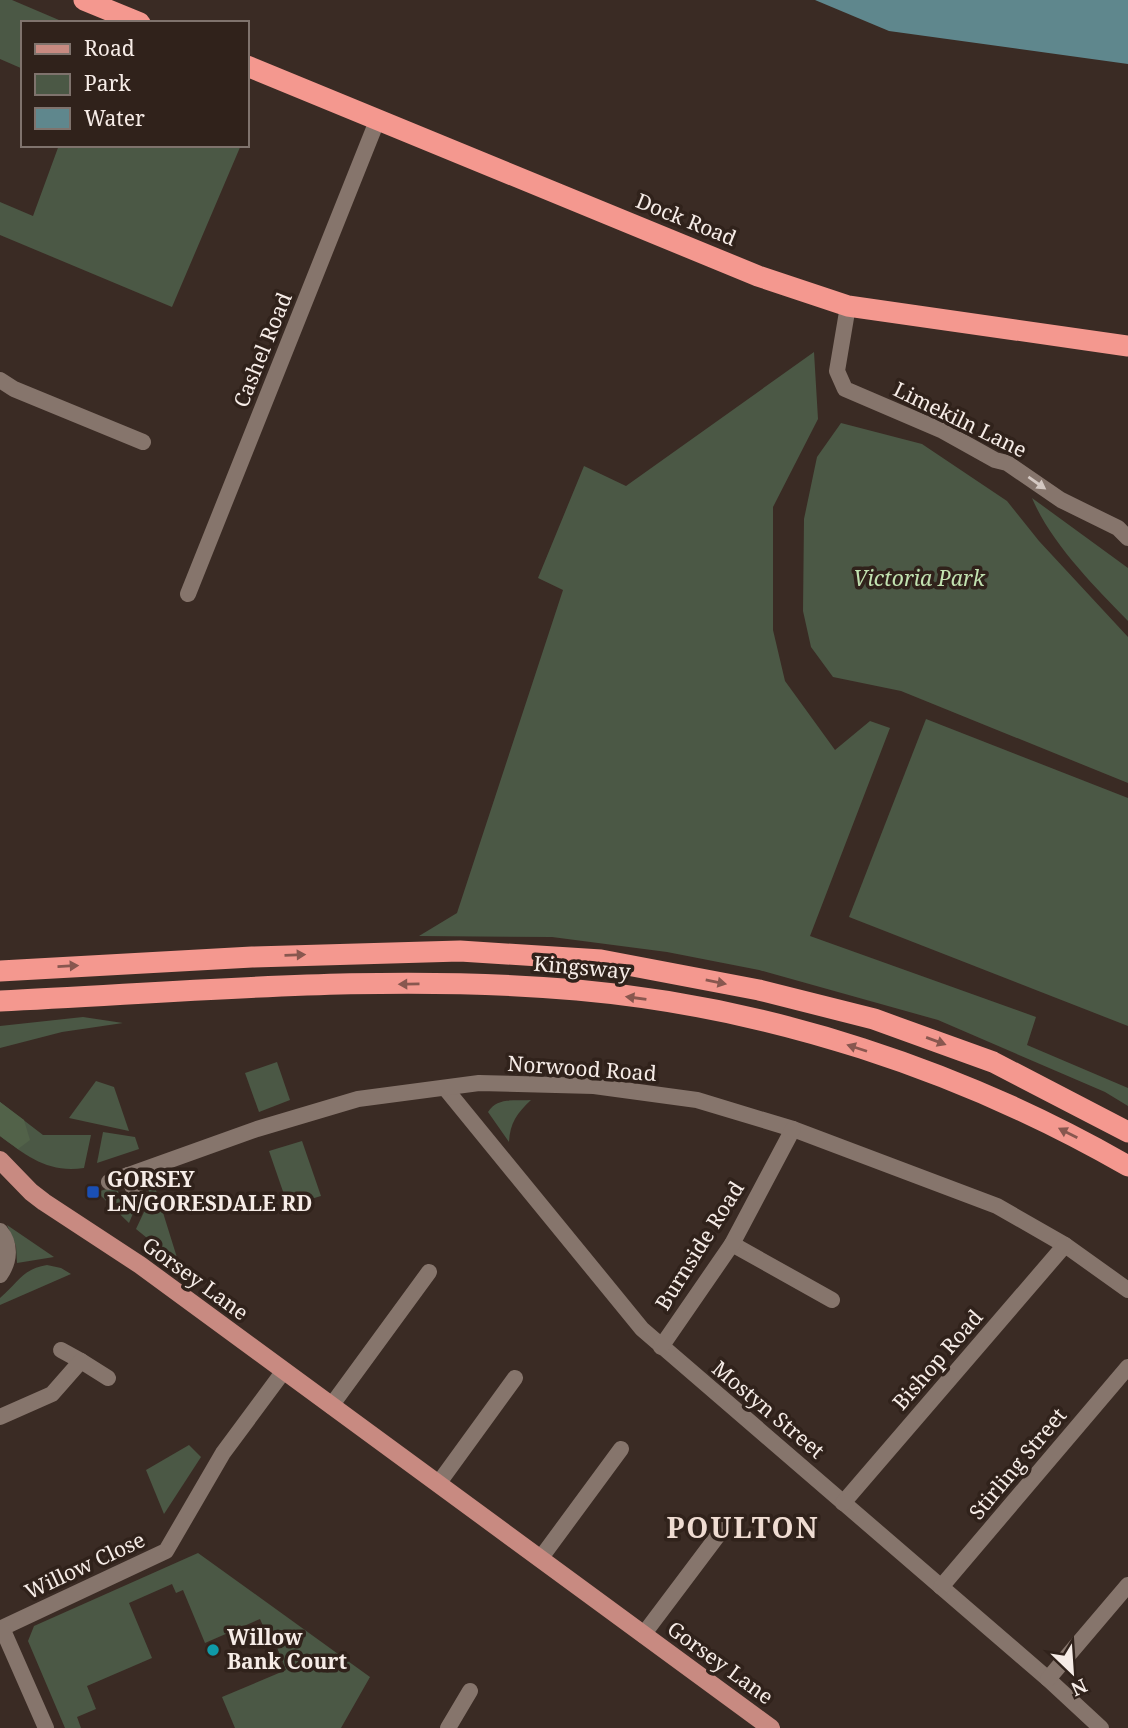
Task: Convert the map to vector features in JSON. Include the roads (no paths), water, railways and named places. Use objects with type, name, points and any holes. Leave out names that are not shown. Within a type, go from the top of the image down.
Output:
[{"type":"highway","points":[[84,0],[135,21]]},
{"type":"highway","name":"Dock Road","points":[[248,66],[758,276],[848,306],[1128,346]]},
{"type":"highway","name":"Kingsway","points":[[0,971],[252,957],[460,951],[601,960],[759,990],[874,1019],[993,1062],[1128,1132]]},
{"type":"highway","name":"Kingsway","points":[[0,1001],[299,986],[449,984],[578,990],[699,1007],[806,1031],[941,1076],[1069,1132],[1128,1166]]},
{"type":"main road","name":"Gorsey Lane","points":[[0,1160],[31,1192]]},
{"type":"main road","name":"Gorsey Lane","points":[[0,1176],[31,1192],[140,1265],[771,1728]]},
{"type":"street","name":"Cashel Road","points":[[188,594],[377,121]]},
{"type":"street","name":"Limekiln Lane","points":[[848,306],[837,371],[845,389],[943,431],[995,460],[1007,463],[1061,500],[1118,528],[1128,538]]},
{"type":"street","points":[[0,380],[14,389],[143,442]]},
{"type":"street","name":"Norwood Road","points":[[109,1182],[257,1129],[358,1099],[479,1083],[594,1086],[697,1100],[793,1129],[998,1206],[1065,1245],[1128,1290]]},
{"type":"street","name":"Mostyn Street","points":[[445,1088],[642,1329],[1048,1679],[1101,1728]]},
{"type":"street","name":"Burnside Road","points":[[661,1347],[732,1244],[793,1129]]},
{"type":"street","points":[[128,1175],[136,1198]]},
{"type":"street","points":[[0,1231],[8,1246],[8,1257],[0,1275]]},
{"type":"street","points":[[732,1244],[832,1300]]},
{"type":"street","name":"Bishop Road","points":[[843,1503],[1065,1245]]},
{"type":"street","points":[[331,1406],[429,1272]]},
{"type":"street","points":[[61,1350],[108,1378]]},
{"type":"street","points":[[0,1418],[52,1394],[81,1361]]},
{"type":"street","name":"Stirling Street","points":[[941,1587],[1128,1367]]},
{"type":"street","name":"Willow Close","points":[[46,1728],[2,1628],[166,1551],[223,1453],[283,1372]]},
{"type":"street","points":[[438,1484],[515,1378]]},
{"type":"street","points":[[540,1559],[621,1449]]},
{"type":"street","name":"Gorsey Lane","points":[[643,1635],[722,1530]]},
{"type":"street","points":[[1048,1679],[1128,1585]]},
{"type":"street","points":[[448,1728],[470,1690]]},
{"type":"water","points":[[815,0],[1128,0],[1128,64],[889,31]]},
{"type":"place","name":"GORSEY LN/GORESDALE RD","points":[[93,1192]]},
{"type":"place","name":"Willow Bank Court","points":[[213,1650]]},
{"type":"district","name":"POULTON","points":[[743,1528]]},
{"type":"park label","name":"Victoria Park","points":[[919,579]]}]
